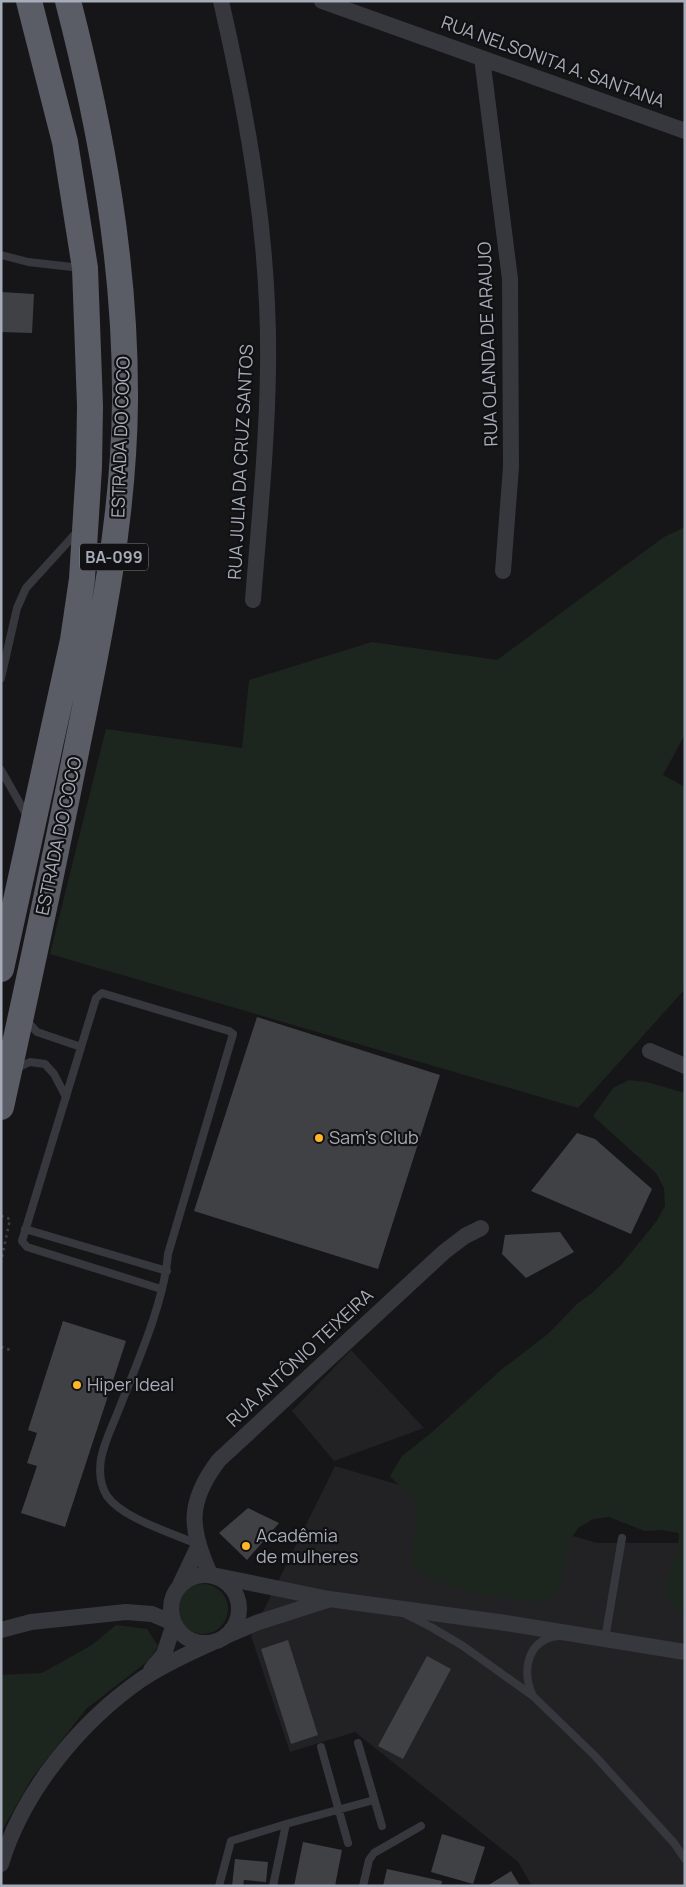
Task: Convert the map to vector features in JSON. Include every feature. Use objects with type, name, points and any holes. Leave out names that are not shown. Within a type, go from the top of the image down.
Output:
[{"type":"highway","name":"ESTRADA DO COCO","points":[[1,969],[73,640],[82,579],[89,467],[90,406],[85,268],[65,142],[29,1]]},
{"type":"highway","name":"ESTRADA DO COCO","points":[[1,1106],[110,582],[118,528],[122,472],[125,404],[124,337],[119,269],[100,137],[68,1]]},
{"type":"street","name":"RUA JULIA DA CRUZ SANTOS","points":[[221,1],[255,166],[266,301],[268,368],[265,447],[253,600]]},
{"type":"street","name":"RUA NELSONITA A. SANTANA","points":[[322,1],[685,131]]},
{"type":"street","name":"RUA OLANDA DE ARAUJO","points":[[482,58],[510,279],[511,467],[503,571]]},
{"type":"street","points":[[650,1051],[685,1066]]},
{"type":"street","name":"RUA ANTÔNIO TEIXEIRA","points":[[214,1575],[197,1545],[195,1510],[209,1474],[219,1460],[450,1247],[465,1236],[481,1228]]},
{"type":"street","name":"RUA ANTÔNIO TEIXEIRA","points":[[180,1585],[197,1545]]},
{"type":"street","points":[[1,1864],[4,1847],[53,1766],[93,1721],[143,1679],[164,1654],[173,1623],[171,1603],[180,1585],[197,1575],[214,1575],[329,1599],[685,1652]]},
{"type":"street","points":[[1,1630],[31,1622],[126,1612],[152,1614],[173,1623],[180,1632],[197,1642],[219,1640],[236,1622],[238,1600],[234,1590],[227,1582],[214,1575]]},
{"type":"street","points":[[143,1679],[256,1623],[329,1599]]},
{"type":"lane","points":[[1,255],[28,262],[85,268]]},
{"type":"lane","points":[[1,678],[16,608],[26,588],[85,523]]},
{"type":"lane","points":[[1,770],[33,826]]},
{"type":"lane","points":[[161,1289],[56,1256],[24,1244],[22,1241],[96,998],[102,993],[229,1031],[233,1034],[168,1254],[167,1271],[141,1354],[106,1443],[101,1459],[100,1472],[102,1485],[108,1497],[116,1505],[127,1513],[197,1545]]},
{"type":"lane","points":[[21,1014],[37,1032],[81,1047]]},
{"type":"lane","points":[[9,1072],[30,1062],[44,1064],[54,1074],[66,1097]]},
{"type":"lane","points":[[25,1229],[167,1271]]},
{"type":"lane","points":[[56,1256],[62,1240]]},
{"type":"lane","points":[[89,1266],[94,1250]]},
{"type":"lane","points":[[122,1276],[127,1260]]},
{"type":"lane","points":[[605,1639],[622,1538]]},
{"type":"lane","points":[[390,1607],[447,1636],[533,1696],[565,1725],[674,1843],[685,1859]]},
{"type":"lane","points":[[533,1696],[526,1674],[527,1664],[534,1650],[542,1642],[552,1637],[572,1634]]},
{"type":"lane","points":[[358,1743],[382,1826]]},
{"type":"lane","points":[[321,1747],[348,1843]]},
{"type":"lane","points":[[219,1886],[228,1844],[231,1841],[374,1800]]},
{"type":"lane","points":[[274,1886],[286,1824]]},
{"type":"lane","points":[[363,1886],[369,1860],[374,1853],[421,1826]]},
{"type":"path","points":[[1,1216],[10,1219],[1,1262]]},
{"type":"path","points":[[1,1347],[10,1350]]},
{"type":"shaded area","points":[[685,527],[685,734],[663,775],[685,787],[685,989],[578,1108],[50,954],[106,729],[242,748],[249,680],[372,642],[497,660],[664,537]]},
{"type":"shaded area","points":[[629,1080],[647,1082],[685,1093],[685,1614],[668,1601],[665,1583],[678,1551],[679,1533],[661,1530],[645,1531],[609,1517],[593,1519],[578,1528],[569,1542],[559,1592],[544,1602],[493,1597],[440,1583],[412,1567],[416,1508],[414,1501],[390,1476],[402,1456],[431,1433],[501,1370],[548,1334],[577,1304],[592,1293],[621,1265],[656,1222],[665,1206],[664,1188],[656,1173],[593,1116],[613,1088]]},
{"type":"shaded area","points":[[351,1350],[424,1428],[334,1461],[292,1411]]},
{"type":"shaded area","points":[[335,1466],[597,1543],[685,1543],[685,1886],[532,1886],[518,1862],[355,1732],[290,1752],[251,1636]]},
{"type":"shaded area","points":[[198,1584],[208,1584],[221,1591],[228,1604],[228,1614],[221,1627],[208,1634],[198,1634],[189,1630],[182,1623],[178,1614],[178,1604],[182,1595],[189,1588]]},
{"type":"shaded area","points":[[116,1625],[147,1629],[158,1646],[148,1661],[86,1709],[32,1778],[1,1832],[1,1675],[42,1673],[92,1645]]},
{"type":"building","points":[[1,292],[34,294],[32,333],[1,332]]},
{"type":"building","name":"Sam's Club","points":[[257,1017],[440,1075],[378,1269],[194,1211]]},
{"type":"building","points":[[577,1133],[595,1139],[652,1189],[631,1234],[531,1191]]},
{"type":"building","points":[[560,1232],[574,1252],[526,1278],[502,1254],[505,1235]]},
{"type":"building","name":"Hiper Ideal","points":[[63,1321],[126,1341],[65,1527],[21,1513],[37,1466],[27,1463],[37,1433],[28,1430]]},
{"type":"building","name":"Acadêmia de mulheres","points":[[248,1508],[279,1523],[247,1560],[219,1533]]},
{"type":"building","points":[[288,1640],[318,1735],[291,1744],[261,1649]]},
{"type":"building","points":[[427,1656],[451,1669],[403,1759],[378,1746]]},
{"type":"building","points":[[442,1834],[485,1847],[473,1884],[431,1872]]},
{"type":"building","points":[[303,1842],[342,1850],[335,1886],[294,1886]]},
{"type":"building","points":[[235,1859],[268,1862],[266,1882],[244,1880],[243,1886],[232,1886]]},
{"type":"building","points":[[387,1869],[442,1881],[441,1886],[383,1886]]},
{"type":"building","points":[[511,1871],[520,1886],[487,1886]]},
{"type":"place","name":"Sam's Club","points":[[319,1138]]},
{"type":"place","name":"Hiper Ideal","points":[[77,1385]]},
{"type":"place","name":"Acadêmia de mulheres","points":[[246,1546]]}]
